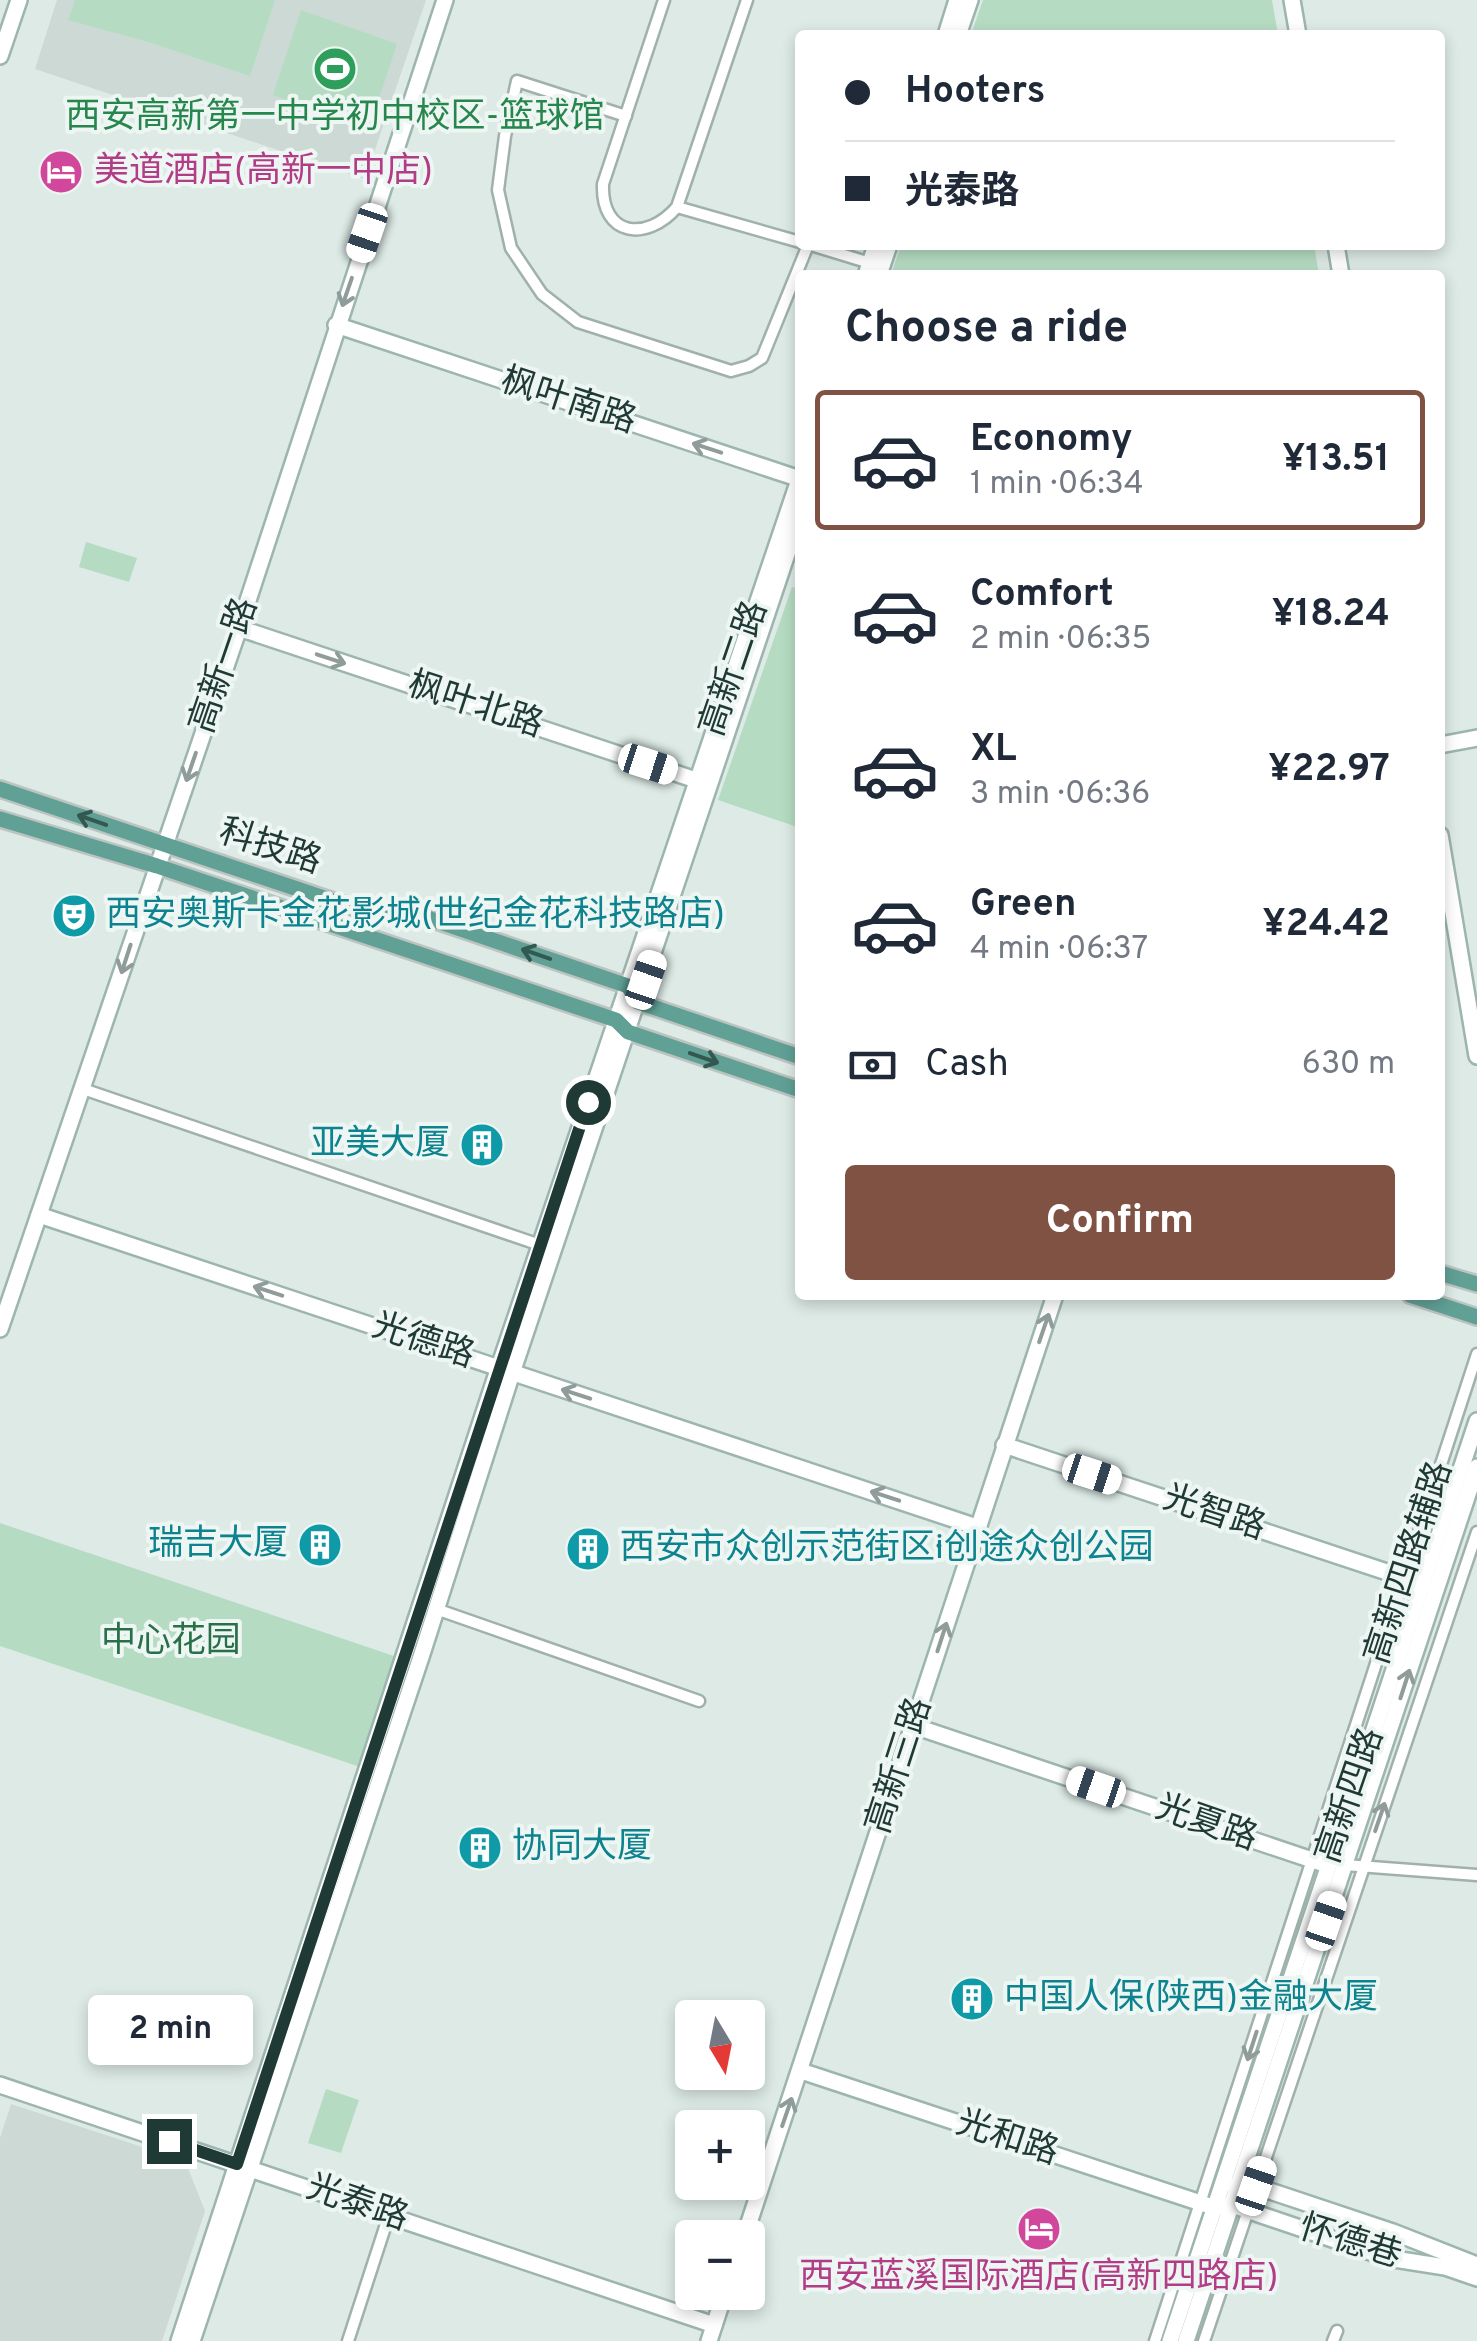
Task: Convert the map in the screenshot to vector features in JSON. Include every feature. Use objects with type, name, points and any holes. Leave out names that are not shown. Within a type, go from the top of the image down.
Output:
[{"type":"main road","name":"科技路","points":[[0,789],[351,906],[418,915],[628,986]]},
{"type":"main road","name":"科技路","points":[[0,818],[157,866],[795,1088]]},
{"type":"main road","points":[[628,986],[638,1002],[795,1054]]},
{"type":"main road","points":[[1445,1274],[1477,1284]]},
{"type":"main road","points":[[1425,1300],[1477,1317]]},
{"type":"street","points":[[0,56],[19,0]]},
{"type":"street","name":"高新一路","points":[[0,1329],[239,628],[445,0]]},
{"type":"street","points":[[664,0],[603,184],[602,197],[608,213],[622,227],[644,230],[663,223],[677,207],[747,0]]},
{"type":"street","points":[[948,30],[958,0]]},
{"type":"street","points":[[960,30],[970,0]]},
{"type":"street","points":[[1292,0],[1297,30]]},
{"type":"street","points":[[626,116],[518,81],[498,190],[511,248],[542,294],[578,322],[730,371],[762,358],[795,279]]},
{"type":"street","points":[[677,207],[795,241]]},
{"type":"street","points":[[821,250],[870,270]]},
{"type":"street","name":"枫叶南路","points":[[336,325],[795,476]]},
{"type":"street","name":"高新二路","points":[[179,2341],[436,1610],[540,1244],[622,1026],[638,1002],[795,494]]},
{"type":"street","name":"高新二路","points":[[192,2341],[243,2166],[622,1026],[628,986],[795,529]]},
{"type":"street","name":"枫叶北路","points":[[239,628],[704,783]]},
{"type":"street","points":[[1445,744],[1477,738]]},
{"type":"street","points":[[1445,865],[1477,1056]]},
{"type":"street","points":[[83,1089],[540,1244]]},
{"type":"street","name":"光德路","points":[[39,1215],[977,1527]]},
{"type":"street","name":"高新三路","points":[[750,2220],[1053,1300]]},
{"type":"street","name":"高新四路辅路","points":[[1321,1863],[1405,1578],[1477,1354]]},
{"type":"street","name":"高新四路","points":[[1170,2341],[1206,2205],[1321,1863],[1423,1584],[1477,1422]]},
{"type":"street","name":"光智路","points":[[1004,1445],[1423,1584]]},
{"type":"street","name":"高新四路","points":[[1186,2341],[1248,2184],[1345,1865],[1477,1466]]},
{"type":"street","name":"高新四路辅路","points":[[1248,2184],[1363,1866],[1477,1532]]},
{"type":"street","points":[[436,1610],[698,1701]]},
{"type":"street","name":"光夏路","points":[[914,1726],[1321,1863]]},
{"type":"street","points":[[1345,1865],[1477,1875]]},
{"type":"street","name":"光和路","points":[[801,2070],[1206,2205]]},
{"type":"street","name":"光泰路","points":[[0,2085],[389,2215],[712,2333]]},
{"type":"street","points":[[1155,2341],[1206,2205],[1248,2184]]},
{"type":"street","name":"怀德巷","points":[[1248,2184],[1393,2232],[1477,2265]]},
{"type":"street","name":"怀德巷","points":[[1206,2205],[1240,2208],[1388,2258],[1477,2278]]},
{"type":"street","points":[[1204,2341],[1240,2208]]},
{"type":"street","points":[[348,2341],[389,2215]]},
{"type":"shaded area","points":[[57,0],[426,0],[365,179],[35,69]]},
{"type":"shaded area","points":[[11,2104],[185,2161],[205,2211],[162,2341],[0,2341],[0,2138]]},
{"type":"green space","points":[[75,0],[275,0],[250,76],[68,20]]},
{"type":"green space","points":[[983,0],[1272,0],[1277,30],[973,30]]},
{"type":"green space","name":"西安高新第一中学初中校区-篮球馆","points":[[301,10],[397,44],[369,128],[273,95]]},
{"type":"green space","points":[[899,250],[1315,250],[1318,270],[893,270]]},
{"type":"green space","points":[[86,542],[137,558],[129,582],[79,567]]},
{"type":"green space","points":[[792,587],[795,826],[718,800]]},
{"type":"green space","name":"中心花园","points":[[0,1523],[397,1657],[360,1767],[0,1646]]},
{"type":"green space","points":[[326,2089],[359,2100],[341,2153],[308,2143]]},
{"type":"place","name":"西安高新第一中学初中校区-篮球馆","points":[[335,69]]},
{"type":"place","name":"美道酒店(高新一中店)","points":[[61,172]]},
{"type":"place","name":"西安奥斯卡金花影城(世纪金花科技路店)","points":[[74,916]]},
{"type":"place","name":"亚美大厦","points":[[482,1145]]},
{"type":"place","name":"瑞吉大厦","points":[[320,1545]]},
{"type":"place","name":"西安市众创示范街区·i创途众创公园","points":[[588,1549]]},
{"type":"place","name":"协同大厦","points":[[480,1848]]},
{"type":"place","name":"中国人保(陕西)金融大厦","points":[[972,1999]]},
{"type":"place","name":"西安蓝溪国际酒店(高新四路店)","points":[[1039,2229]]},
{"type":"route","points":[[169,2141],[237,2164],[588,1102]]}]
